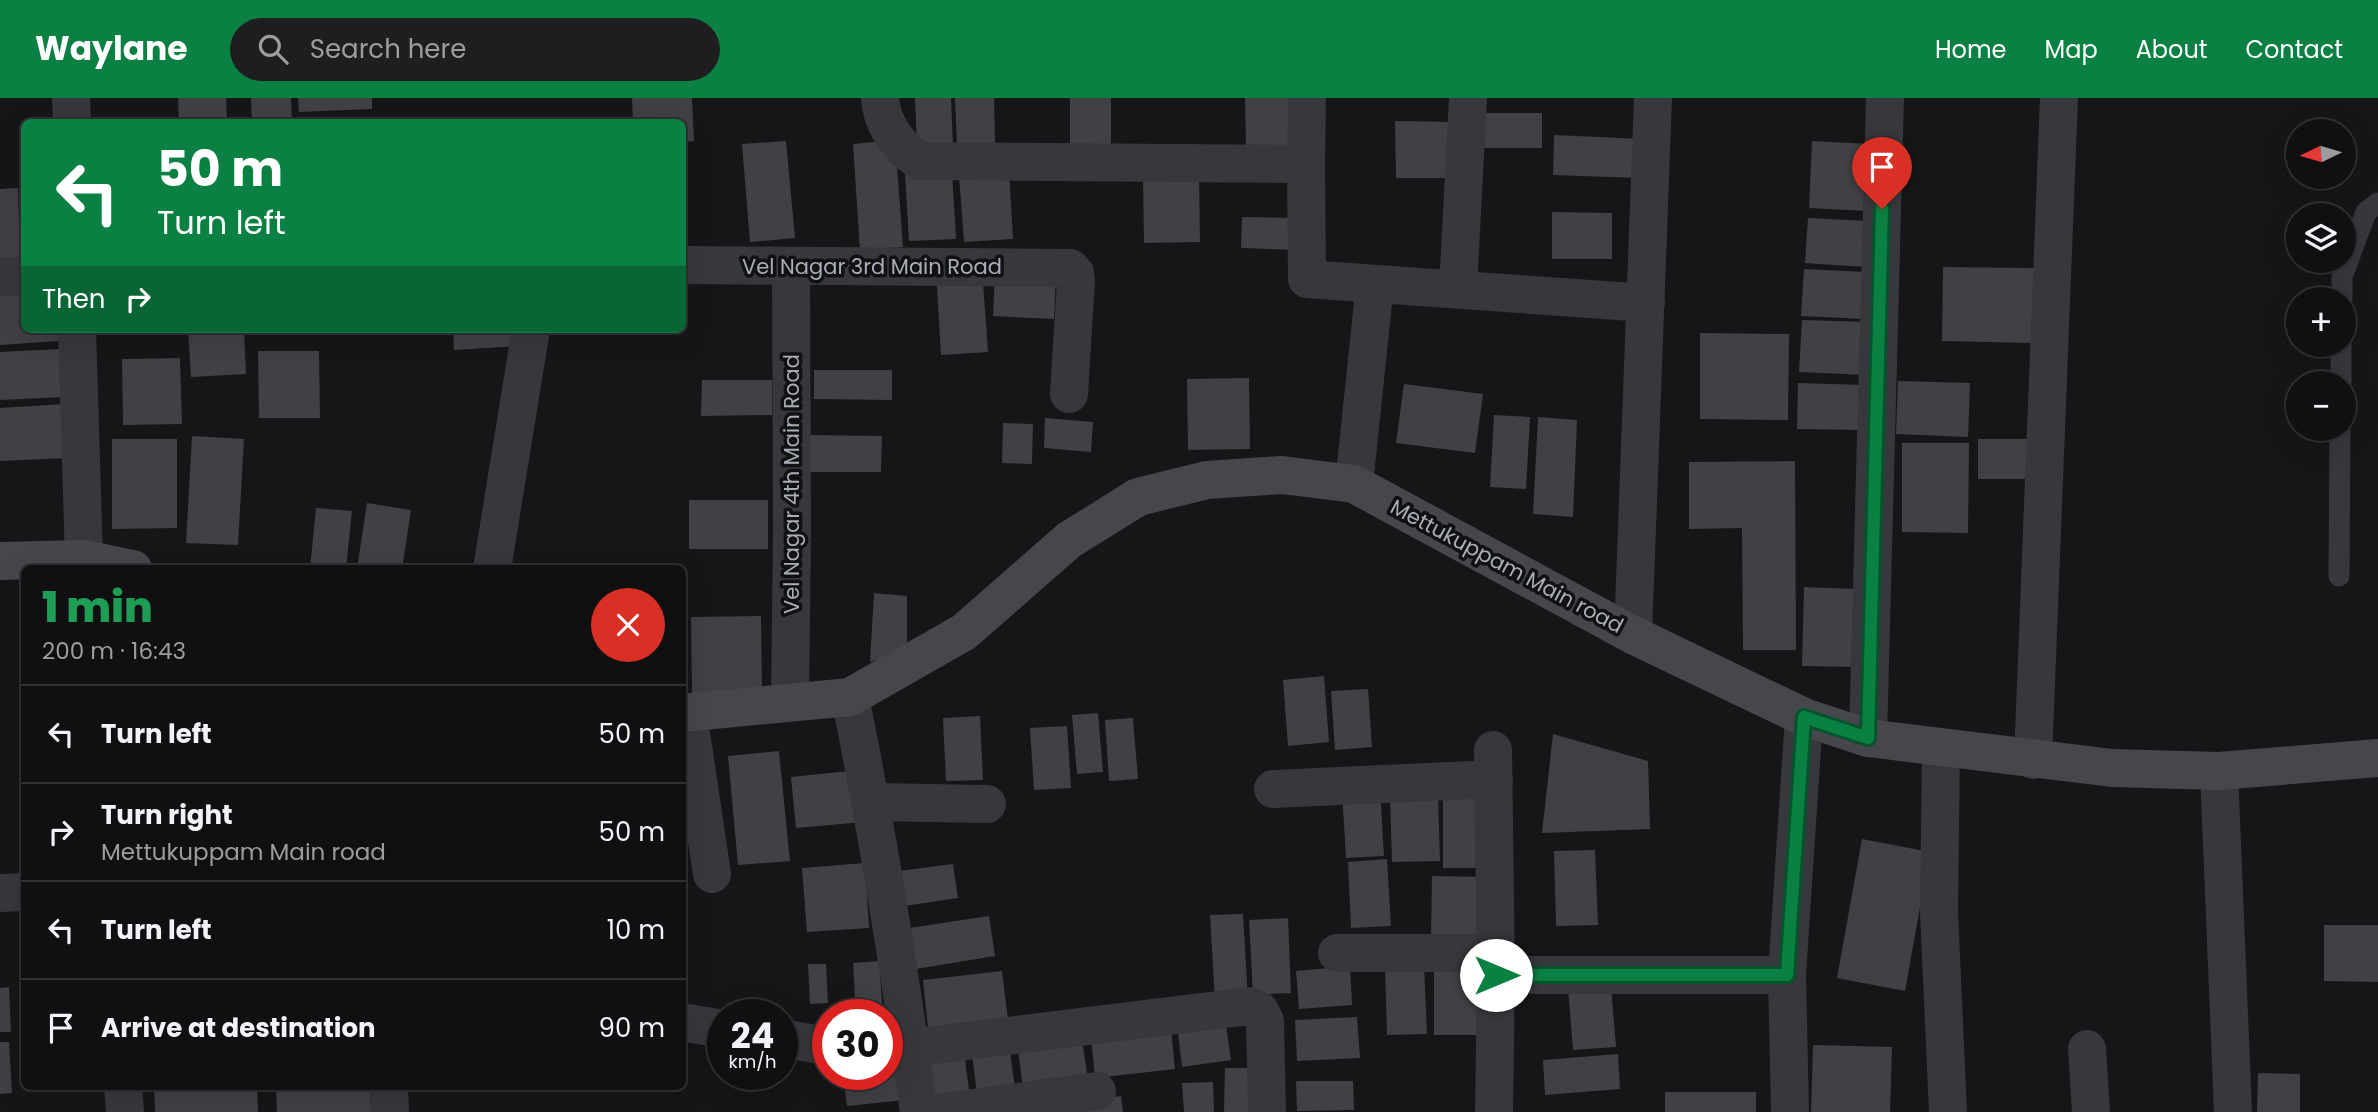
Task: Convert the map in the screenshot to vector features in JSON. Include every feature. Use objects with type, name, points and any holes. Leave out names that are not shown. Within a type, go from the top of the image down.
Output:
[{"type":"main road","name":"Mettukuppam Main road","points":[[686,713],[850,697],[964,632],[1069,540],[1138,497],[1207,480],[1282,475],[1354,484],[1633,635],[1804,717],[1868,738],[2112,768],[2219,771],[2378,758]]},
{"type":"main road","points":[[0,561],[84,559],[113,565]]},
{"type":"street","points":[[71,98],[72,119]]},
{"type":"street","points":[[880,98],[881,110],[891,132],[901,148],[919,161],[1306,164]]},
{"type":"street","points":[[1307,98],[1307,279],[1646,303]]},
{"type":"street","points":[[1458,289],[1468,98]]},
{"type":"street","points":[[1633,635],[1653,98]]},
{"type":"street","points":[[1868,738],[1885,98]]},
{"type":"street","points":[[2033,760],[2059,98]]},
{"type":"street","name":"Vel Nagar 3rd Main Road","points":[[686,265],[1070,268],[1075,273],[1076,281],[1069,394]]},
{"type":"street","name":"Vel Nagar 4th Main Road","points":[[790,701],[791,267]]},
{"type":"street","points":[[0,277],[21,276]]},
{"type":"street","points":[[1354,484],[1375,284]]},
{"type":"street","points":[[77,333],[84,559]]},
{"type":"street","points":[[493,565],[530,333]]},
{"type":"street","points":[[850,697],[872,802],[897,999]]},
{"type":"street","points":[[1790,1112],[1787,975],[1804,717]]},
{"type":"street","points":[[686,719],[712,874]]},
{"type":"street","points":[[1941,749],[1939,912],[1948,1112]]},
{"type":"street","points":[[1273,789],[1493,764],[1494,1112]]},
{"type":"street","points":[[2219,771],[2233,1112]]},
{"type":"street","points":[[872,802],[987,804]]},
{"type":"street","points":[[0,894],[21,892]]},
{"type":"street","points":[[1336,953],[1495,964],[1787,975]]},
{"type":"street","points":[[903,1039],[1250,1006],[1260,1011],[1265,1021],[1267,1112]]},
{"type":"street","points":[[686,1023],[707,1026]]},
{"type":"street","points":[[903,1043],[919,1112]]},
{"type":"street","points":[[2087,1049],[2091,1112]]},
{"type":"street","points":[[123,1090],[125,1112]]},
{"type":"street","points":[[389,1090],[390,1112]]},
{"type":"street","points":[[945,1112],[1097,1091]]},
{"type":"lane","points":[[2342,287],[2342,277],[2366,212],[2378,203]]},
{"type":"lane","points":[[2339,576],[2340,441]]},
{"type":"building","points":[[178,98],[226,98],[227,119],[179,119]]},
{"type":"building","points":[[251,98],[291,98],[292,119],[252,119]]},
{"type":"building","points":[[298,98],[372,98],[372,109],[299,112]]},
{"type":"building","points":[[632,98],[692,98],[694,141],[686,142],[686,119],[633,119]]},
{"type":"building","points":[[915,98],[951,98],[953,146],[917,147]]},
{"type":"building","points":[[955,98],[994,98],[995,143],[957,145]]},
{"type":"building","points":[[1070,98],[1111,98],[1111,149],[1070,149]]},
{"type":"building","points":[[1245,98],[1295,98],[1296,146],[1246,147]]},
{"type":"building","points":[[1482,113],[1542,113],[1542,148],[1481,148]]},
{"type":"building","points":[[1395,121],[1455,122],[1455,178],[1396,178]]},
{"type":"building","points":[[1554,135],[1643,139],[1641,178],[1553,175]]},
{"type":"building","points":[[895,140],[903,247],[860,250],[853,144]]},
{"type":"building","points":[[786,141],[795,238],[750,242],[742,144]]},
{"type":"building","points":[[1812,141],[1870,144],[1867,211],[1809,208]]},
{"type":"building","points":[[952,171],[956,239],[909,241],[905,174]]},
{"type":"building","points":[[1009,171],[1013,239],[964,242],[959,175]]},
{"type":"building","points":[[1199,171],[1200,242],[1144,243],[1143,173]]},
{"type":"building","points":[[18,188],[20,263],[0,264],[0,189]]},
{"type":"building","points":[[1552,212],[1612,213],[1612,259],[1552,259]]},
{"type":"building","points":[[1242,217],[1299,218],[1298,250],[1241,248]]},
{"type":"building","points":[[1808,218],[1868,221],[1865,267],[1805,263]]},
{"type":"building","points":[[1943,267],[2041,268],[2040,343],[1942,341]]},
{"type":"building","points":[[982,268],[988,352],[941,355],[936,271]]},
{"type":"building","points":[[1804,269],[1866,272],[1864,319],[1801,316]]},
{"type":"building","points":[[995,274],[1056,276],[1054,319],[993,316]]},
{"type":"building","points":[[21,293],[21,333],[59,333],[59,341],[0,345],[0,294]]},
{"type":"building","points":[[1802,320],[1867,322],[1865,375],[1799,372]]},
{"type":"building","points":[[188,333],[244,333],[246,374],[191,377]]},
{"type":"building","points":[[453,333],[517,333],[518,346],[454,350]]},
{"type":"building","points":[[1700,333],[1789,334],[1788,420],[1700,419]]},
{"type":"building","points":[[60,349],[63,397],[0,400],[0,352]]},
{"type":"building","points":[[258,351],[319,351],[320,418],[259,418]]},
{"type":"building","points":[[180,358],[182,424],[123,425],[122,359]]},
{"type":"building","points":[[814,370],[892,370],[892,400],[814,399]]},
{"type":"building","points":[[1249,378],[1250,449],[1188,450],[1187,379]]},
{"type":"building","points":[[702,380],[772,380],[772,415],[701,416]]},
{"type":"building","points":[[1898,381],[1970,383],[1968,437],[1896,434]]},
{"type":"building","points":[[1798,383],[1865,385],[1864,430],[1797,429]]},
{"type":"building","points":[[1404,384],[1483,394],[1475,453],[1396,443]]},
{"type":"building","points":[[64,404],[67,458],[0,461],[0,408]]},
{"type":"building","points":[[1494,415],[1530,417],[1526,489],[1490,487]]},
{"type":"building","points":[[1538,417],[1577,420],[1573,517],[1533,514]]},
{"type":"building","points":[[1045,418],[1093,422],[1091,452],[1044,448]]},
{"type":"building","points":[[1003,423],[1033,424],[1032,464],[1002,463]]},
{"type":"building","points":[[809,435],[882,436],[881,472],[809,472]]},
{"type":"building","points":[[192,436],[244,439],[238,545],[186,543]]},
{"type":"building","points":[[112,439],[177,439],[177,528],[112,529]]},
{"type":"building","points":[[1978,439],[2027,439],[2027,479],[1978,479]]},
{"type":"building","points":[[1902,443],[1969,443],[1968,533],[1902,532]]},
{"type":"building","points":[[1795,461],[1796,650],[1743,650],[1742,528],[1689,529],[1689,462]]},
{"type":"building","points":[[689,500],[768,500],[768,549],[689,549]]},
{"type":"building","points":[[367,503],[411,510],[403,565],[358,565]]},
{"type":"building","points":[[316,508],[352,511],[346,565],[310,565]]},
{"type":"building","points":[[1804,587],[1859,589],[1857,667],[1802,666]]},
{"type":"building","points":[[874,593],[907,596],[907,652],[870,662]]},
{"type":"building","points":[[761,616],[762,692],[692,693],[691,617]]},
{"type":"building","points":[[1324,676],[1329,742],[1288,746],[1283,680]]},
{"type":"building","points":[[1368,689],[1372,747],[1335,750],[1331,691]]},
{"type":"building","points":[[1098,713],[1103,772],[1077,774],[1072,715]]},
{"type":"building","points":[[980,716],[983,780],[946,781],[943,718]]},
{"type":"building","points":[[1133,718],[1138,779],[1109,781],[1105,720]]},
{"type":"building","points":[[1067,726],[1071,788],[1034,790],[1030,728]]},
{"type":"building","points":[[1553,734],[1648,761],[1650,829],[1542,833]]},
{"type":"building","points":[[779,751],[790,861],[738,865],[728,756]]},
{"type":"building","points":[[859,770],[863,822],[796,828],[791,777]]},
{"type":"building","points":[[1380,788],[1384,856],[1346,858],[1342,791]]},
{"type":"building","points":[[1438,794],[1440,861],[1392,862],[1390,795]]},
{"type":"building","points":[[1443,794],[1489,794],[1488,868],[1443,868]]},
{"type":"building","points":[[1862,839],[1930,852],[1905,991],[1837,978]]},
{"type":"building","points":[[1595,850],[1598,925],[1556,926],[1554,851]]},
{"type":"building","points":[[1387,859],[1391,926],[1351,928],[1348,862]]},
{"type":"building","points":[[865,863],[869,928],[807,932],[802,868]]},
{"type":"building","points":[[953,864],[958,898],[904,906],[899,871]]},
{"type":"building","points":[[1432,876],[1485,877],[1485,941],[1431,941]]},
{"type":"building","points":[[1243,914],[1248,999],[1215,1001],[1210,915]]},
{"type":"building","points":[[989,916],[995,956],[910,970],[903,929]]},
{"type":"building","points":[[1288,918],[1291,993],[1253,995],[1249,920]]},
{"type":"building","points":[[2324,925],[2378,925],[2378,982],[2324,981]]},
{"type":"building","points":[[879,961],[882,999],[855,999],[853,963]]},
{"type":"building","points":[[808,964],[826,964],[828,999],[812,999],[810,1004]]},
{"type":"building","points":[[1434,965],[1482,965],[1482,1035],[1434,1035]]},
{"type":"building","points":[[1350,966],[1352,1005],[1299,1009],[1296,971]]},
{"type":"building","points":[[1424,966],[1427,1034],[1387,1035],[1385,967]]},
{"type":"building","points":[[1002,971],[1009,1028],[929,1037],[923,980]]},
{"type":"building","points":[[1611,986],[1616,1047],[1573,1050],[1568,989]]},
{"type":"building","points":[[9,987],[11,1032],[0,1032],[0,988]]},
{"type":"building","points":[[1357,1017],[1360,1058],[1297,1061],[1295,1020]]},
{"type":"building","points":[[1225,1018],[1231,1060],[1182,1067],[1177,1024]]},
{"type":"building","points":[[1170,1019],[1175,1069],[1095,1078],[1090,1028]]},
{"type":"building","points":[[1081,1033],[1089,1087],[1024,1096],[1017,1042]]},
{"type":"building","points":[[0,1042],[9,1042],[12,1093],[0,1094]]},
{"type":"building","points":[[1009,1043],[1016,1097],[978,1101],[971,1047]]},
{"type":"building","points":[[1813,1045],[1892,1047],[1890,1112],[1811,1112]]},
{"type":"building","points":[[964,1052],[971,1105],[927,1111],[921,1057]]},
{"type":"building","points":[[1618,1054],[1620,1089],[1545,1095],[1543,1060]]},
{"type":"building","points":[[1225,1068],[1253,1068],[1252,1112],[1224,1112]]},
{"type":"building","points":[[2258,1073],[2300,1074],[2300,1112],[2257,1112]]},
{"type":"building","points":[[1296,1081],[1353,1081],[1354,1110],[1297,1111]]},
{"type":"building","points":[[1213,1082],[1214,1112],[1184,1112],[1182,1083]]},
{"type":"building","points":[[154,1090],[257,1090],[258,1112],[155,1112]]},
{"type":"building","points":[[276,1090],[370,1090],[371,1112],[277,1112]]},
{"type":"building","points":[[845,1090],[903,1090],[904,1100],[847,1106]]},
{"type":"building","points":[[1665,1092],[1756,1092],[1756,1112],[1665,1112]]},
{"type":"building","points":[[1121,1096],[1123,1112],[1070,1112],[1069,1102]]},
{"type":"route","points":[[1496,975],[1787,975],[1804,717],[1868,738],[1882,209]]}]
